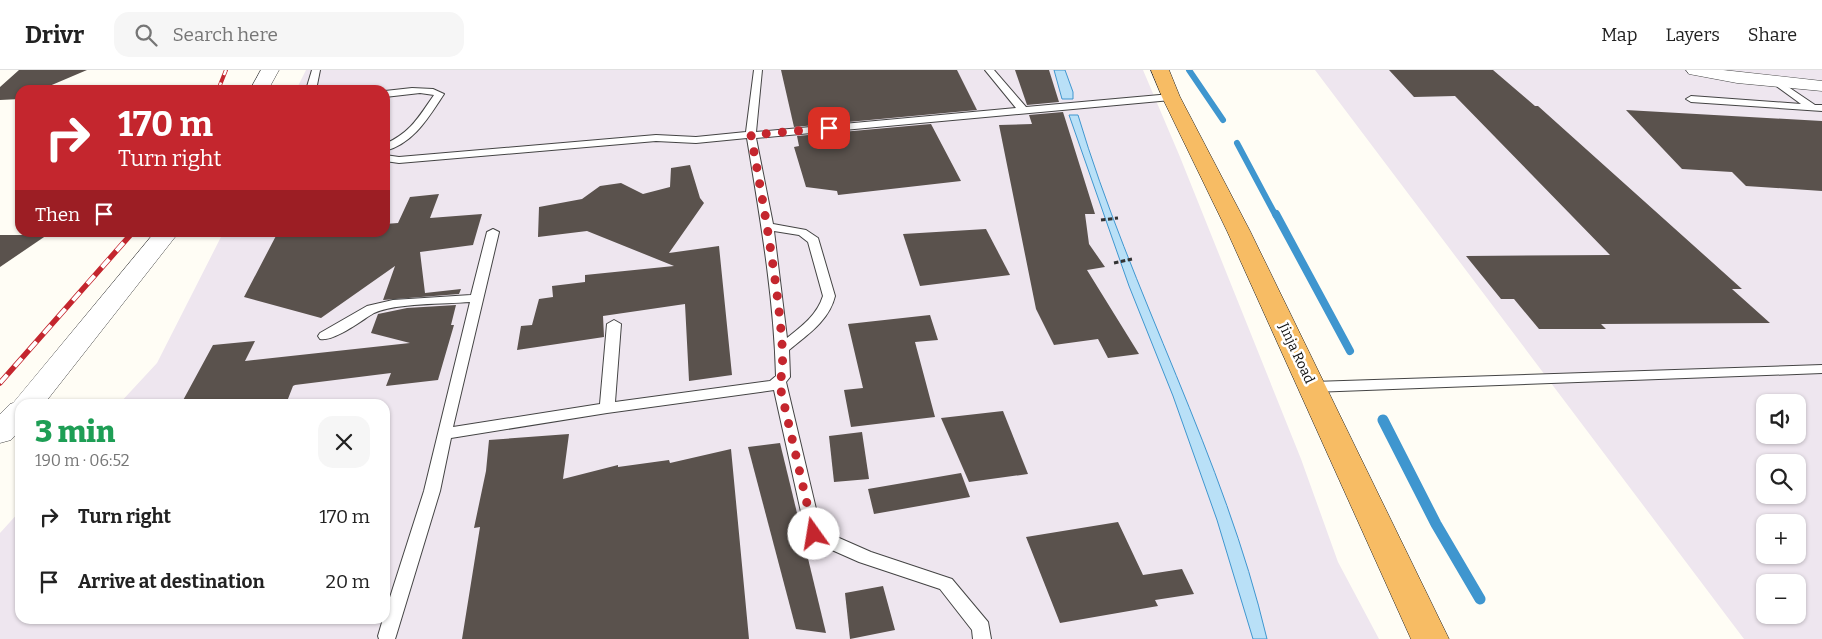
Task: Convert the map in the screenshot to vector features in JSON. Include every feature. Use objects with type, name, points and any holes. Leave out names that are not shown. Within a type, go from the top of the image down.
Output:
[{"type":"highway","name":"Jinja Road","points":[[1160,70],[1171,97],[1268,291],[1354,481],[1430,639]]},
{"type":"street","points":[[262,85],[270,70]]},
{"type":"street","points":[[1694,70],[1778,83],[1822,86]]},
{"type":"street","points":[[32,399],[164,237]]},
{"type":"street","points":[[0,433],[15,416]]},
{"type":"lane","points":[[311,85],[316,70]]},
{"type":"lane","points":[[444,434],[607,408],[772,385],[779,382],[783,377],[782,349],[768,227],[751,135],[758,70]]},
{"type":"lane","points":[[990,70],[1023,110]]},
{"type":"lane","points":[[1689,70],[1694,70]]},
{"type":"lane","points":[[1778,83],[1818,108]]},
{"type":"lane","points":[[390,94],[433,91],[439,94],[420,122],[406,138],[390,146]]},
{"type":"lane","points":[[390,159],[399,160],[656,138],[696,140],[1171,97]]},
{"type":"lane","points":[[1690,99],[1818,108]]},
{"type":"lane","points":[[768,227],[802,232],[814,241],[829,296],[828,303],[815,319],[782,349]]},
{"type":"lane","points":[[387,636],[432,491],[493,232]]},
{"type":"lane","points":[[324,336],[372,309],[393,304],[477,298]]},
{"type":"lane","points":[[607,408],[614,324]]},
{"type":"lane","points":[[1313,387],[1822,369]]},
{"type":"lane","points":[[779,382],[814,534],[865,557],[946,584],[981,628],[982,639]]},
{"type":"path","points":[[1101,220],[1118,218]]},
{"type":"path","points":[[1114,262],[1132,259]]},
{"type":"shaded area","points":[[306,70],[1143,70],[1180,157],[1301,459],[1338,562],[1379,639],[0,639],[0,533],[15,516],[15,624],[390,624],[390,399],[124,399],[157,363],[221,237],[390,237],[390,85],[298,85]]},
{"type":"shaded area","points":[[1315,70],[1822,70],[1822,639],[1744,639]]},
{"type":"water","points":[[1054,70],[1065,70],[1073,92],[1073,99],[1062,99]]},
{"type":"water","points":[[1069,115],[1078,115],[1124,246],[1227,505],[1249,572],[1267,639],[1253,639],[1217,520],[1173,396],[1129,286]]},
{"type":"building","points":[[19,70],[87,70],[52,85],[15,85],[15,99],[0,100],[0,87]]},
{"type":"building","points":[[781,70],[957,70],[977,110],[794,127]]},
{"type":"building","points":[[1015,70],[1049,70],[1059,102],[1027,105]]},
{"type":"building","points":[[1389,70],[1493,70],[1535,106],[1538,106],[1742,289],[1732,289],[1770,323],[1601,324],[1606,329],[1539,329],[1514,299],[1501,299],[1466,256],[1610,255],[1455,96],[1414,97]]},
{"type":"building","points":[[1626,110],[1822,121],[1822,191],[1746,186],[1732,172],[1682,169]]},
{"type":"building","points":[[1063,112],[1095,214],[1085,214],[1089,244],[1105,267],[1087,270],[1139,354],[1108,358],[1098,339],[1054,345],[1036,309],[999,125],[1032,124],[1029,115]]},
{"type":"building","points":[[931,124],[961,181],[838,195],[837,191],[806,187],[794,147],[799,146],[797,136]]},
{"type":"building","points":[[690,165],[700,198],[704,203],[669,253],[719,246],[732,375],[689,381],[685,304],[603,316],[604,337],[517,350],[521,326],[532,325],[539,299],[553,297],[552,286],[585,282],[585,275],[674,266],[587,231],[538,237],[539,207],[582,199],[600,186],[621,183],[643,194],[670,187],[671,168]]},
{"type":"building","points":[[439,194],[430,218],[482,214],[473,245],[420,252],[425,293],[461,289],[459,294],[383,300],[395,266],[321,318],[244,297],[275,237],[390,237],[390,224],[398,223],[410,197]]},
{"type":"building","points":[[986,229],[1010,275],[920,286],[903,234]]},
{"type":"building","points":[[0,235],[44,237],[0,267]]},
{"type":"building","points":[[456,305],[451,325],[454,325],[438,380],[386,386],[391,373],[295,385],[288,399],[184,399],[213,345],[255,341],[245,361],[410,343],[371,333],[378,314],[407,308]]},
{"type":"building","points":[[930,315],[938,340],[915,342],[935,417],[851,427],[844,390],[863,388],[848,324]]},
{"type":"building","points":[[1003,411],[1028,474],[969,482],[941,418]]},
{"type":"building","points":[[862,432],[869,479],[834,482],[829,436]]},
{"type":"building","points":[[569,434],[563,479],[618,465],[618,467],[669,460],[670,463],[731,449],[749,639],[462,639],[480,527],[474,528],[486,471],[489,440]]},
{"type":"building","points":[[780,443],[826,633],[796,629],[748,447]]},
{"type":"building","points":[[961,473],[970,497],[874,514],[868,489]]},
{"type":"building","points":[[1118,522],[1143,575],[1182,569],[1194,594],[1155,600],[1158,606],[1060,623],[1026,537]]},
{"type":"building","points":[[883,586],[895,630],[850,639],[845,593]]},
{"type":"waterway","points":[[1189,70],[1223,120]]},
{"type":"waterway","points":[[1237,143],[1276,216]]},
{"type":"waterway","points":[[1276,214],[1350,351]]},
{"type":"waterway","points":[[1383,420],[1436,524],[1480,599]]},
{"type":"railway","points":[[220,85],[226,70]]},
{"type":"railway","points":[[0,383],[129,237]]},
{"type":"route","points":[[814,534],[779,382],[783,377],[782,349],[768,227],[751,135],[829,128]]}]
